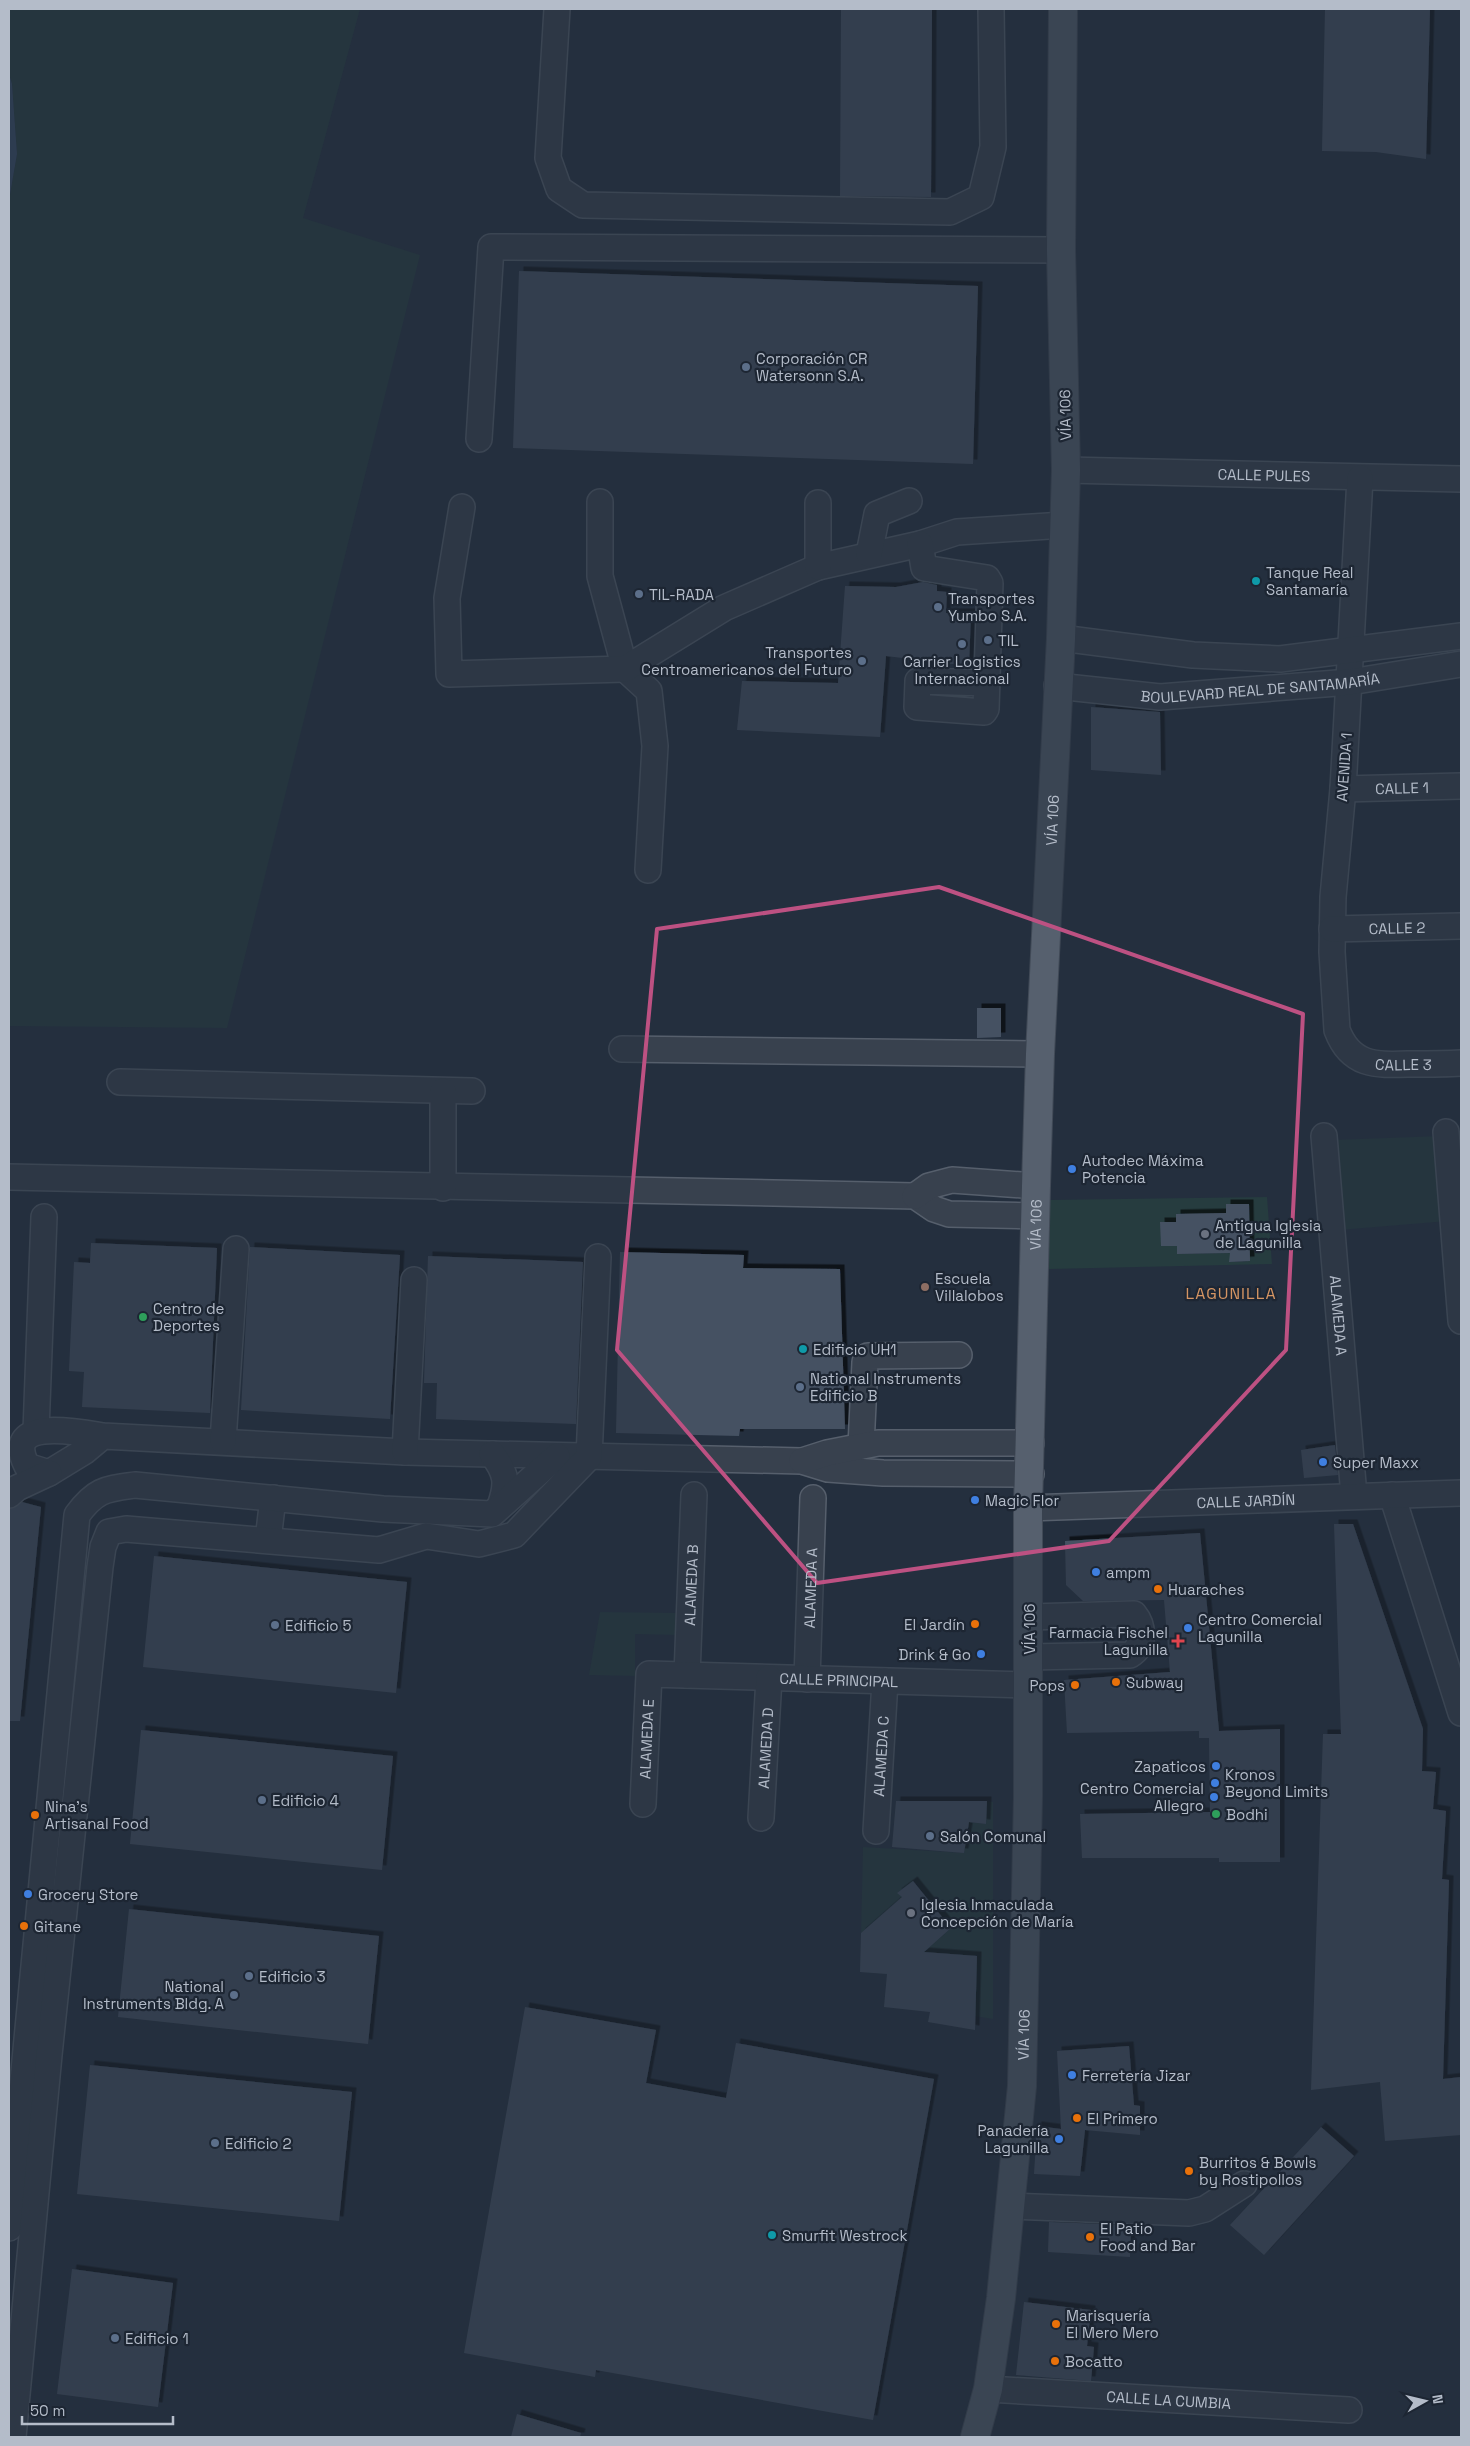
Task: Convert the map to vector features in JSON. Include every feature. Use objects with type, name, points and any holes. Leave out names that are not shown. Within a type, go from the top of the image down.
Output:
[{"type":"main road","name":"VÍA 106","points":[[975,2437],[988,2389],[1001,2298],[1022,2086],[1030,1617],[1028,1508],[1035,1216],[1040,1054],[1057,686],[1061,638],[1066,470],[1061,250],[1063,9]]},
{"type":"street","points":[[557,9],[548,158],[559,189],[583,205],[950,212],[981,197],[993,147],[991,9]]},
{"type":"street","points":[[479,439],[491,247],[1061,250]]},
{"type":"street","name":"CALLE PULES","points":[[1066,470],[1461,479]]},
{"type":"street","name":"AVENIDA 1","points":[[1349,1052],[1337,1030],[1332,929],[1352,650],[1360,478]]},
{"type":"street","points":[[869,554],[877,514],[909,501]]},
{"type":"street","points":[[600,502],[600,576],[626,669],[649,691],[655,746],[648,870]]},
{"type":"street","points":[[818,503],[818,566]]},
{"type":"street","points":[[462,507],[447,598],[450,674],[626,669],[724,608],[818,566],[920,544],[957,532],[1064,525]]},
{"type":"street","points":[[920,544],[924,568],[990,579],[987,683]]},
{"type":"street","name":"BOULEVARD REAL DE SANTAMARÍA","points":[[1061,638],[1193,655],[1280,658],[1461,636]]},
{"type":"street","name":"BOULEVARD REAL DE SANTAMARÍA","points":[[1057,686],[1160,697],[1350,682],[1461,664]]},
{"type":"street","name":"CALLE 1","points":[[1343,789],[1461,786]]},
{"type":"street","name":"CALLE 2","points":[[1332,929],[1461,926]]},
{"type":"street","points":[[622,1049],[1040,1054]]},
{"type":"street","name":"CALLE 3","points":[[1349,1052],[1361,1060],[1376,1065],[1461,1063]]},
{"type":"street","points":[[120,1082],[472,1091]]},
{"type":"street","points":[[443,1091],[443,1188]]},
{"type":"street","points":[[1446,1132],[1461,1321]]},
{"type":"street","name":"ALAMEDA A","points":[[1324,1136],[1354,1496]]},
{"type":"street","points":[[9,1177],[443,1188],[915,1196],[934,1210],[949,1214],[1035,1216]]},
{"type":"street","points":[[915,1196],[928,1186],[952,1180],[1036,1186]]},
{"type":"street","points":[[44,1217],[22,1448],[27,1466],[49,1473]]},
{"type":"street","points":[[223,1441],[236,1249]]},
{"type":"street","points":[[9,2228],[28,2153],[100,1567],[103,1547],[110,1532],[126,1529],[378,1550],[426,1536],[479,1544],[514,1534],[589,1457],[598,1257]]},
{"type":"street","points":[[405,1452],[414,1280]]},
{"type":"street","points":[[861,1446],[865,1362],[868,1356],[959,1354]]},
{"type":"street","points":[[22,1448],[72,1430],[103,1436],[405,1452],[802,1461],[828,1469],[883,1473],[1030,1474]]},
{"type":"street","points":[[9,1495],[17,1488],[49,1473],[85,1451],[103,1436]]},
{"type":"street","points":[[802,1461],[827,1453],[878,1443],[1031,1442]]},
{"type":"street","points":[[479,1544],[506,1489],[507,1480],[501,1466],[492,1454]]},
{"type":"street","points":[[13,2437],[28,2153],[77,1515],[89,1499],[106,1489],[145,1485],[429,1512],[496,1510],[557,1456]]},
{"type":"street","name":"CALLE JARDÍN","points":[[1028,1508],[1461,1493]]},
{"type":"street","name":"ALAMEDA B","points":[[688,1675],[694,1495]]},
{"type":"street","points":[[1392,1495],[1461,1713]]},
{"type":"street","points":[[268,1540],[273,1498]]},
{"type":"street","name":"ALAMEDA A","points":[[807,1679],[813,1498]]},
{"type":"street","points":[[426,1536],[429,1512]]},
{"type":"street","points":[[72,1562],[100,1567]]},
{"type":"street","points":[[1029,1657],[1130,1655],[1137,1651],[1141,1644],[1141,1623],[1134,1614],[1030,1617]]},
{"type":"street","name":"CALLE PRINCIPAL","points":[[649,1674],[1029,1685]]},
{"type":"street","name":"ALAMEDA E","points":[[643,1804],[649,1674]]},
{"type":"street","name":"ALAMEDA D","points":[[761,1818],[769,1678]]},
{"type":"street","name":"ALAMEDA C","points":[[876,1831],[885,1681]]},
{"type":"street","points":[[1010,2206],[1189,2213],[1205,2209],[1244,2184]]},
{"type":"street","name":"CALLE LA CUMBIA","points":[[988,2389],[1349,2410]]},
{"type":"highlighted area","points":[[939,887],[1303,1014],[1286,1350],[1109,1541],[817,1583],[617,1350],[657,929]]},
{"type":"green space","points":[[9,9],[360,9],[303,218],[420,255],[227,1028],[9,1026],[9,200],[17,154],[12,84],[9,74]]},
{"type":"green space","points":[[1441,1136],[1448,1221],[1339,1230],[1333,1140]]},
{"type":"green space","points":[[1267,1197],[1272,1264],[1049,1269],[1048,1200]],"holes":[[[1227,1204],[1249,1204],[1249,1261],[1230,1262],[1230,1253],[1177,1254],[1177,1246],[1161,1246],[1161,1222],[1176,1222],[1176,1214],[1226,1213]]]},
{"type":"green space","points":[[600,1612],[677,1613],[676,1635],[635,1634],[635,1676],[589,1675]]},
{"type":"green space","points":[[987,1801],[993,1802],[993,2019],[975,2016],[977,1956],[923,1952],[895,1975],[935,1935],[939,1939],[951,1928],[914,1881],[898,1892],[902,1897],[861,1933],[863,1847],[964,1853],[969,1822],[986,1824]]},
{"type":"water","points":[[9,74],[12,84],[17,154],[9,200]]},
{"type":"building","points":[[841,9],[932,9],[931,197],[840,196]]},
{"type":"building","points":[[1325,9],[1430,9],[1426,159],[1376,152],[1322,151]]},
{"type":"building","name":"Corporación CR Watersonn S.A.","points":[[519,271],[978,286],[973,464],[513,448]]},
{"type":"building","name":"Transportes Centroamericanos del Futuro","points":[[923,582],[937,585],[937,591],[947,592],[946,613],[971,613],[969,666],[886,656],[880,737],[737,730],[742,681],[838,683],[845,586],[896,587]]},
{"type":"building","points":[[1091,707],[1160,712],[1161,775],[1091,770]]},
{"type":"building","points":[[977,1008],[1001,1008],[1001,1037],[977,1038]]},
{"type":"building","name":"Antigua Iglesia de Lagunilla","points":[[1226,1204],[1249,1204],[1250,1261],[1229,1262],[1230,1253],[1177,1254],[1177,1246],[1161,1246],[1160,1222],[1176,1222],[1176,1214],[1226,1213]]},
{"type":"building","name":"Centro de Deportes","points":[[91,1243],[217,1248],[210,1413],[82,1407],[84,1372],[69,1371],[74,1262],[90,1263]]},
{"type":"building","points":[[250,1247],[400,1255],[390,1419],[241,1410]]},
{"type":"building","points":[[620,1252],[744,1255],[743,1268],[840,1269],[845,1429],[740,1429],[739,1436],[616,1433]]},
{"type":"building","points":[[428,1256],[583,1262],[576,1424],[436,1419],[437,1383],[424,1383]]},
{"type":"building","name":"Super Maxx","points":[[1335,1445],[1338,1475],[1304,1478],[1301,1450]]},
{"type":"building","points":[[22,1502],[41,1507],[20,1721],[9,1721],[9,1509]]},
{"type":"building","points":[[1334,1524],[1353,1524],[1423,1729],[1422,1771],[1436,1772],[1433,1809],[1446,1811],[1442,1879],[1449,1880],[1443,2079],[1461,2077],[1461,2135],[1385,2141],[1380,2082],[1311,2090],[1323,1734],[1341,1734]]},
{"type":"building","points":[[1200,1533],[1219,1731],[1280,1729],[1280,1862],[1219,1862],[1219,1858],[1082,1858],[1080,1814],[1210,1812],[1209,1738],[1199,1738],[1199,1731],[1067,1733],[1064,1680],[1170,1672],[1164,1600],[1083,1601],[1066,1585],[1065,1541]]},
{"type":"building","name":"Edificio 5","points":[[154,1556],[407,1582],[396,1693],[143,1667]]},
{"type":"building","name":"Edificio 4","points":[[141,1730],[393,1756],[382,1870],[130,1844]]},
{"type":"building","name":"Salón Comunal","points":[[896,1801],[987,1801],[986,1824],[969,1822],[964,1853],[892,1847]]},
{"type":"building","points":[[913,1881],[951,1928],[924,1952],[977,1956],[975,2030],[928,2022],[930,2012],[884,2007],[887,1974],[860,1972],[861,1933],[902,1897],[897,1893]]},
{"type":"building","name":"Edificio 3","points":[[129,1909],[379,1936],[368,2044],[118,2017]]},
{"type":"building","name":"Smurfit Westrock","points":[[525,2007],[656,2030],[646,2083],[726,2098],[736,2043],[934,2079],[873,2420],[596,2370],[595,2377],[464,2353]]},
{"type":"building","points":[[1129,2046],[1134,2105],[1140,2106],[1140,2135],[1085,2130],[1080,2176],[1034,2174],[1037,2126],[1061,2129],[1057,2051]]},
{"type":"building","name":"Edificio 2","points":[[90,2065],[352,2092],[339,2221],[77,2194]]},
{"type":"building","points":[[1321,2127],[1354,2156],[1264,2255],[1230,2225]]},
{"type":"building","name":"El Patio Food and Bar","points":[[1049,2222],[1131,2225],[1130,2257],[1048,2252]]},
{"type":"building","name":"Edificio 1","points":[[72,2269],[173,2283],[158,2407],[57,2394]]},
{"type":"building","points":[[1024,2302],[1091,2310],[1087,2346],[1094,2347],[1091,2381],[1016,2375]]},
{"type":"building","points":[[517,2414],[581,2433],[580,2437],[511,2437]]},
{"type":"place","name":"Corporación CR Watersonn S.A.","points":[[746,367]]},
{"type":"place","name":"Tanque Real Santamaría","points":[[1256,581]]},
{"type":"place","name":"TIL-RADA","points":[[639,594]]},
{"type":"place","name":"Transportes Yumbo S.A.","points":[[938,607]]},
{"type":"place","name":"TIL","points":[[988,640]]},
{"type":"place","name":"Carrier Logistics Internacional","points":[[962,644]]},
{"type":"place","name":"Transportes Centroamericanos del Futuro","points":[[862,661]]},
{"type":"place","name":"Autodec Máxima Potencia","points":[[1072,1169]]},
{"type":"place","name":"Antigua Iglesia de Lagunilla","points":[[1205,1234]]},
{"type":"place","name":"Escuela Villalobos","points":[[925,1287]]},
{"type":"place","name":"Centro de Deportes","points":[[143,1317]]},
{"type":"place","name":"Edificio UH1","points":[[803,1349]]},
{"type":"place","name":"National Instruments Edificio B","points":[[800,1387]]},
{"type":"place","name":"Super Maxx","points":[[1323,1462]]},
{"type":"place","name":"Magic Flor","points":[[975,1500]]},
{"type":"place","name":"ampm","points":[[1096,1572]]},
{"type":"place","name":"Huaraches","points":[[1158,1589]]},
{"type":"place","name":"El Jardín","points":[[975,1624]]},
{"type":"place","name":"Edificio 5","points":[[275,1625]]},
{"type":"place","name":"Centro Comercial Lagunilla","points":[[1188,1628]]},
{"type":"place","name":"Farmacia Fischel Lagunilla","points":[[1178,1641]]},
{"type":"place","name":"Drink & Go","points":[[981,1654]]},
{"type":"place","name":"Subway","points":[[1116,1682]]},
{"type":"place","name":"Pops","points":[[1075,1685]]},
{"type":"place","name":"Zapaticos","points":[[1216,1766]]},
{"type":"place","name":"Kronos Beyond Limits","points":[[1215,1783]]},
{"type":"place","name":"Centro Comercial Allegro","points":[[1214,1797]]},
{"type":"place","name":"Edificio 4","points":[[262,1800]]},
{"type":"place","name":"Bodhi","points":[[1216,1814]]},
{"type":"place","name":"Nina's Artisanal Food","points":[[35,1815]]},
{"type":"place","name":"Salón Comunal","points":[[930,1836]]},
{"type":"place","name":"Grocery Store","points":[[28,1894]]},
{"type":"place","name":"Iglesia Inmaculada Concepción de María","points":[[911,1913]]},
{"type":"place","name":"Gitane","points":[[24,1926]]},
{"type":"place","name":"Edificio 3","points":[[249,1976]]},
{"type":"place","name":"National Instruments Bldg. A","points":[[234,1995]]},
{"type":"place","name":"Ferretería Jizar","points":[[1072,2075]]},
{"type":"place","name":"El Primero","points":[[1077,2118]]},
{"type":"place","name":"Panadería Lagunilla","points":[[1059,2139]]},
{"type":"place","name":"Edificio 2","points":[[215,2143]]},
{"type":"place","name":"Burritos & Bowls by Rostipollos","points":[[1189,2171]]},
{"type":"place","name":"Smurfit Westrock","points":[[772,2235]]},
{"type":"place","name":"El Patio Food and Bar","points":[[1090,2237]]},
{"type":"place","name":"Marisquería El Mero Mero","points":[[1056,2324]]},
{"type":"place","name":"Edificio 1","points":[[115,2338]]},
{"type":"place","name":"Bocatto","points":[[1055,2361]]},
{"type":"district","name":"LAGUNILLA","points":[[1231,1293]]}]
